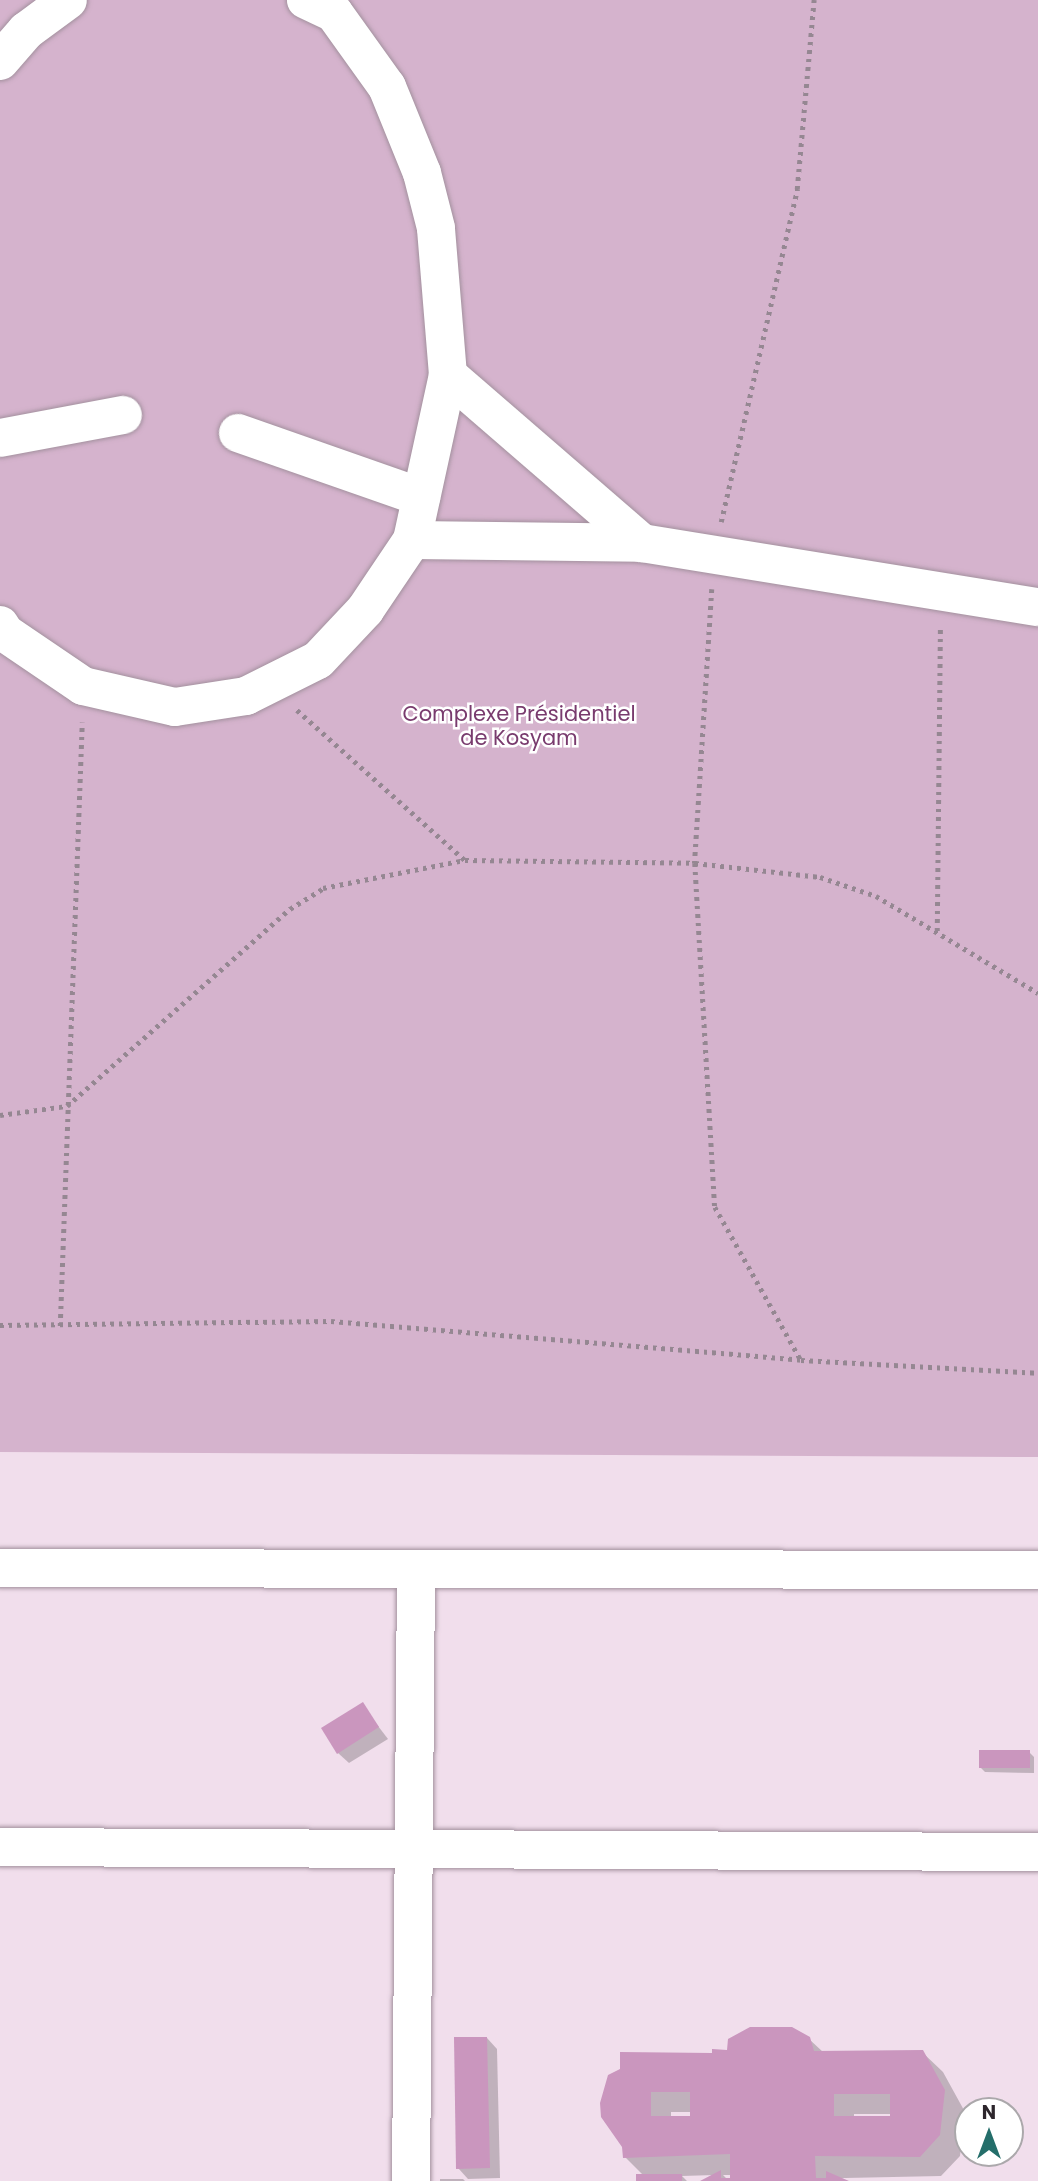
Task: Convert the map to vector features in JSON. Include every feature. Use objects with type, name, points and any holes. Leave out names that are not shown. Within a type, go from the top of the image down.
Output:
[{"type":"lane","points":[[0,61],[26,31],[68,0]]},
{"type":"lane","points":[[0,625],[5,633],[83,687],[175,707],[246,696],[270,687],[317,660],[365,610],[412,540],[448,374],[436,228],[422,173],[387,87],[334,13],[306,0]]},
{"type":"lane","points":[[448,374],[642,542]]},
{"type":"lane","points":[[0,438],[123,415]]},
{"type":"lane","points":[[238,433],[421,497]]},
{"type":"lane","points":[[412,540],[642,542],[1038,607]]},
{"type":"lane","points":[[0,1568],[1038,1570]]},
{"type":"lane","points":[[411,2181],[416,1569]]},
{"type":"lane","points":[[0,1847],[1038,1852]]},
{"type":"path","points":[[801,1360],[715,1207],[695,863],[714,554],[797,189],[814,0]]},
{"type":"path","points":[[937,931],[941,591]]},
{"type":"path","points":[[60,1326],[83,687]]},
{"type":"path","points":[[270,687],[465,860]]},
{"type":"path","points":[[0,1115],[67,1106],[290,909],[323,888],[465,860],[695,863],[820,877],[876,896],[1038,993]]},
{"type":"path","points":[[0,1325],[331,1321],[801,1360],[1038,1373]]},
{"type":"green space","name":"Complexe Présidentiel de Kosyam","points":[[0,0],[1038,0],[1038,1457],[0,1452]]},
{"type":"building","points":[[363,1702],[379,1727],[337,1754],[321,1728]]},
{"type":"building","points":[[979,1750],[1030,1750],[1030,1768],[979,1768]]},
{"type":"building","points":[[750,2027],[792,2027],[810,2037],[814,2051],[923,2050],[945,2090],[940,2135],[920,2157],[815,2156],[816,2178],[826,2178],[826,2171],[849,2181],[700,2181],[721,2170],[721,2178],[730,2178],[730,2154],[623,2158],[622,2147],[601,2117],[600,2103],[608,2075],[620,2069],[620,2052],[712,2053],[712,2049],[727,2050],[728,2039]],"holes":[[[651,2092],[690,2092],[690,2116],[651,2116]],[[834,2094],[890,2094],[890,2116],[834,2116]]]},
{"type":"building","points":[[454,2037],[487,2037],[490,2168],[456,2169]]},
{"type":"building","points":[[636,2174],[682,2174],[682,2181],[636,2181]]}]
